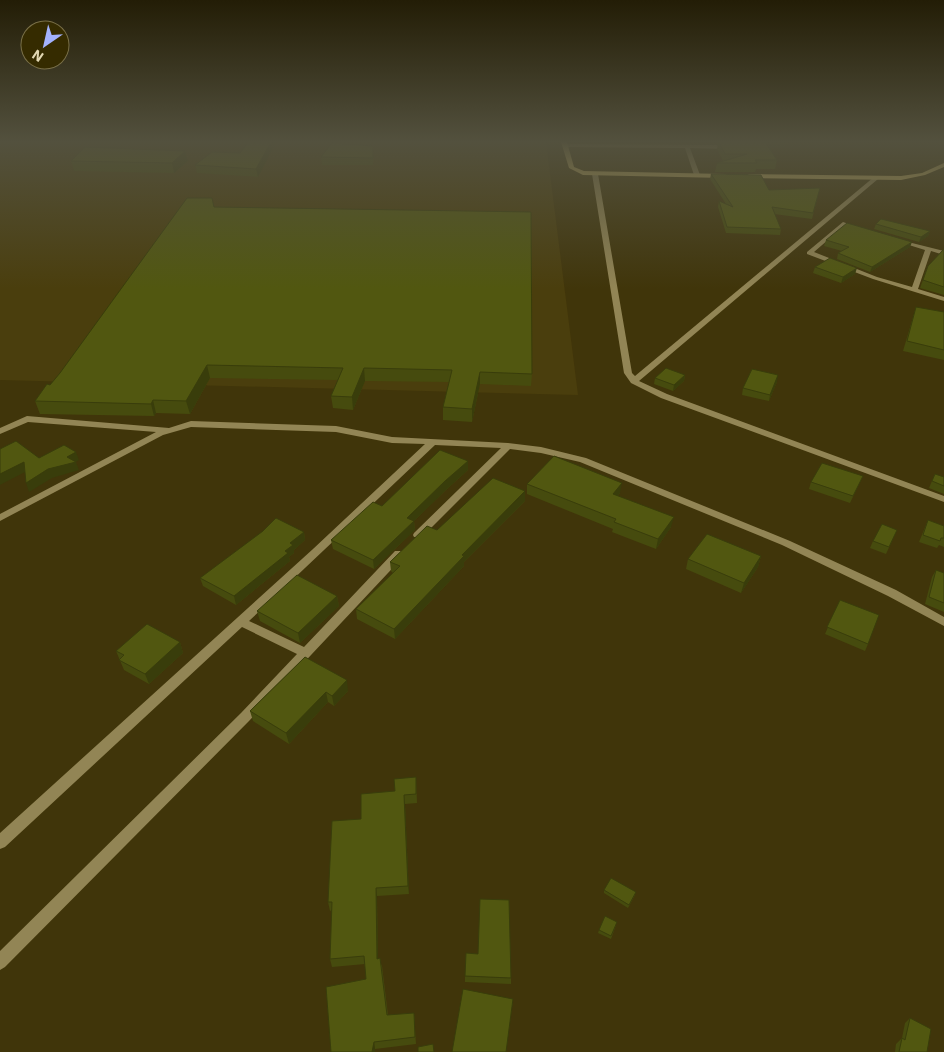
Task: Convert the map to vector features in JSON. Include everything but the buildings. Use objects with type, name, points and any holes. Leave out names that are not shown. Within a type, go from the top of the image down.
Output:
[{"type":"street","points":[[598,191],[628,372],[634,381],[679,401],[944,499]]},
{"type":"street","points":[[634,381],[860,191]]},
{"type":"street","points":[[864,229],[844,224],[809,253],[875,278],[944,298]]},
{"type":"street","points":[[892,238],[944,253]]},
{"type":"street","points":[[914,290],[929,249]]},
{"type":"street","points":[[0,431],[27,420],[168,430]]},
{"type":"street","points":[[0,518],[168,430],[191,424],[326,429],[349,431],[373,438],[432,443],[508,446],[541,450],[583,460],[786,543],[892,592],[944,622]]},
{"type":"street","points":[[0,842],[432,443]]},
{"type":"street","points":[[0,962],[238,724],[385,568],[508,446]]},
{"type":"street","points":[[240,622],[305,653]]},
{"type":"shaded area","points":[[0,191],[552,191],[578,395],[0,380]]}]
